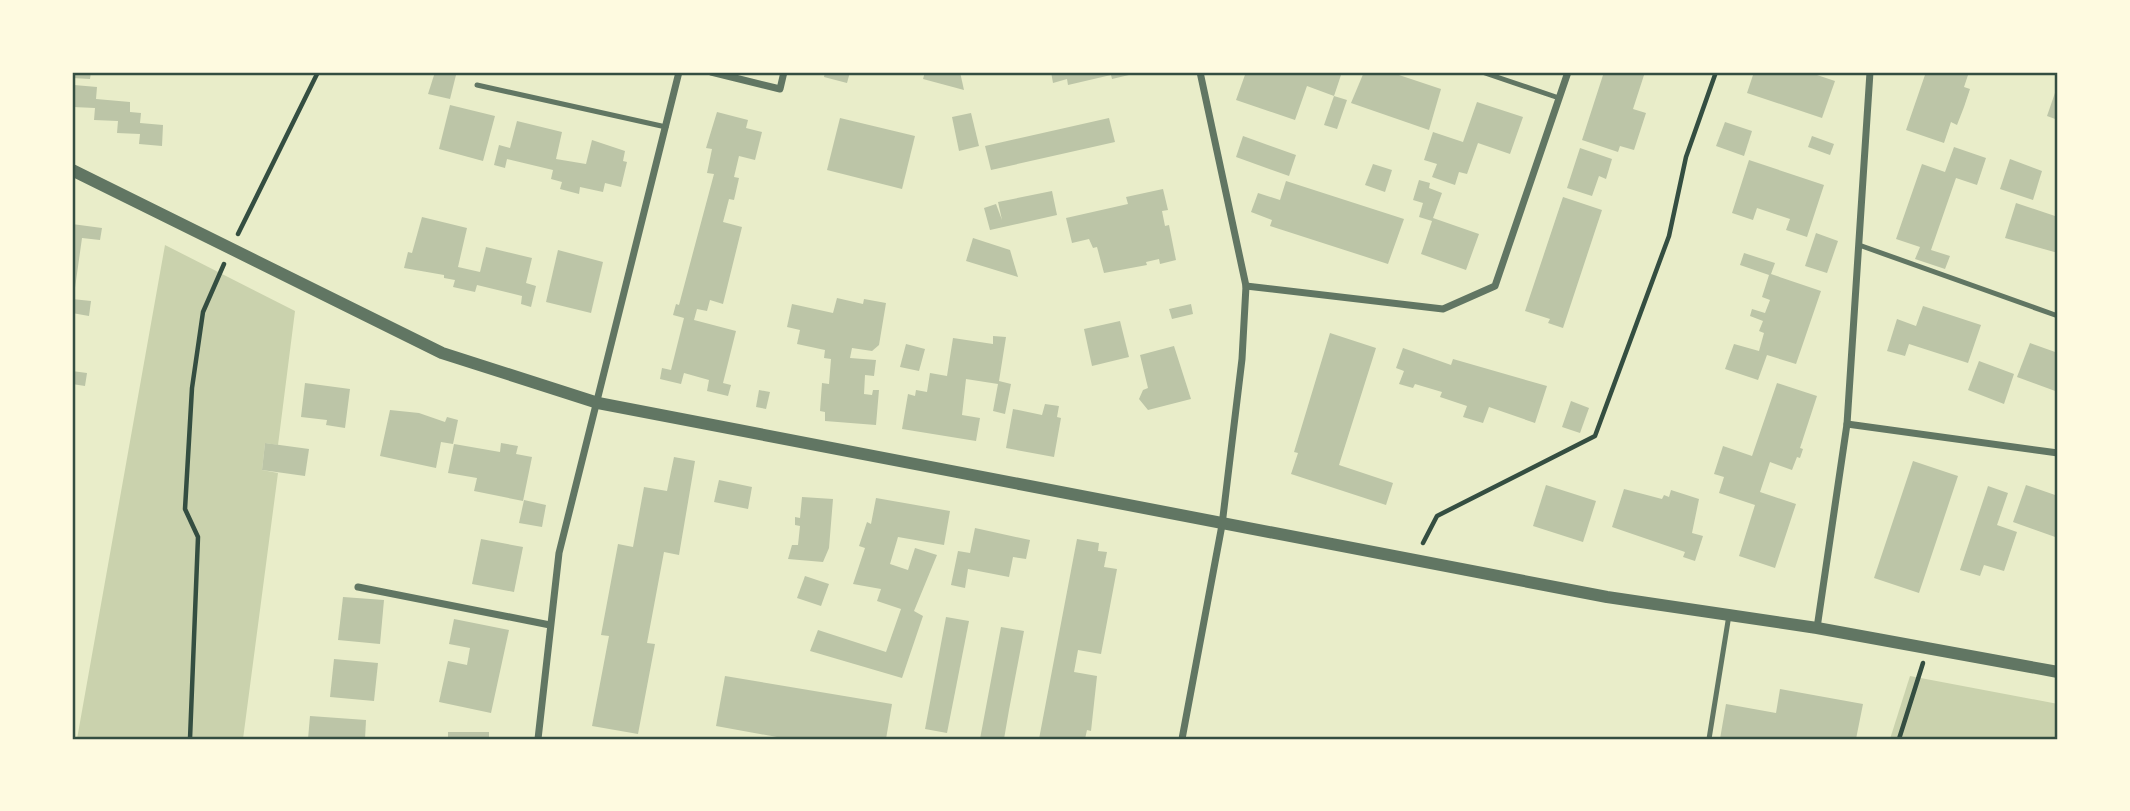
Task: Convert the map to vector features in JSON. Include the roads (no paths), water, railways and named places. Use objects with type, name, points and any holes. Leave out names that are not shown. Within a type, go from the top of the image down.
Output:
[{"type":"street","points":[[538,739],[559,553],[680,72]]},
{"type":"street","points":[[711,72],[780,89],[784,72]]},
{"type":"street","points":[[1182,739],[1222,525],[1242,359],[1246,286],[1200,72]]},
{"type":"street","points":[[1246,286],[1443,309],[1495,286],[1568,72]]},
{"type":"street","points":[[1817,628],[1847,424],[1870,72]]},
{"type":"street","points":[[72,170],[442,353],[598,403],[1607,597],[1817,628],[2058,672]]},
{"type":"street","points":[[1847,424],[2058,453]]},
{"type":"street","points":[[358,587],[550,625]]},
{"type":"lane","points":[[1482,72],[1559,98]]},
{"type":"lane","points":[[477,85],[666,127]]},
{"type":"lane","points":[[1859,245],[2058,316]]},
{"type":"lane","points":[[1709,739],[1729,615]]}]
